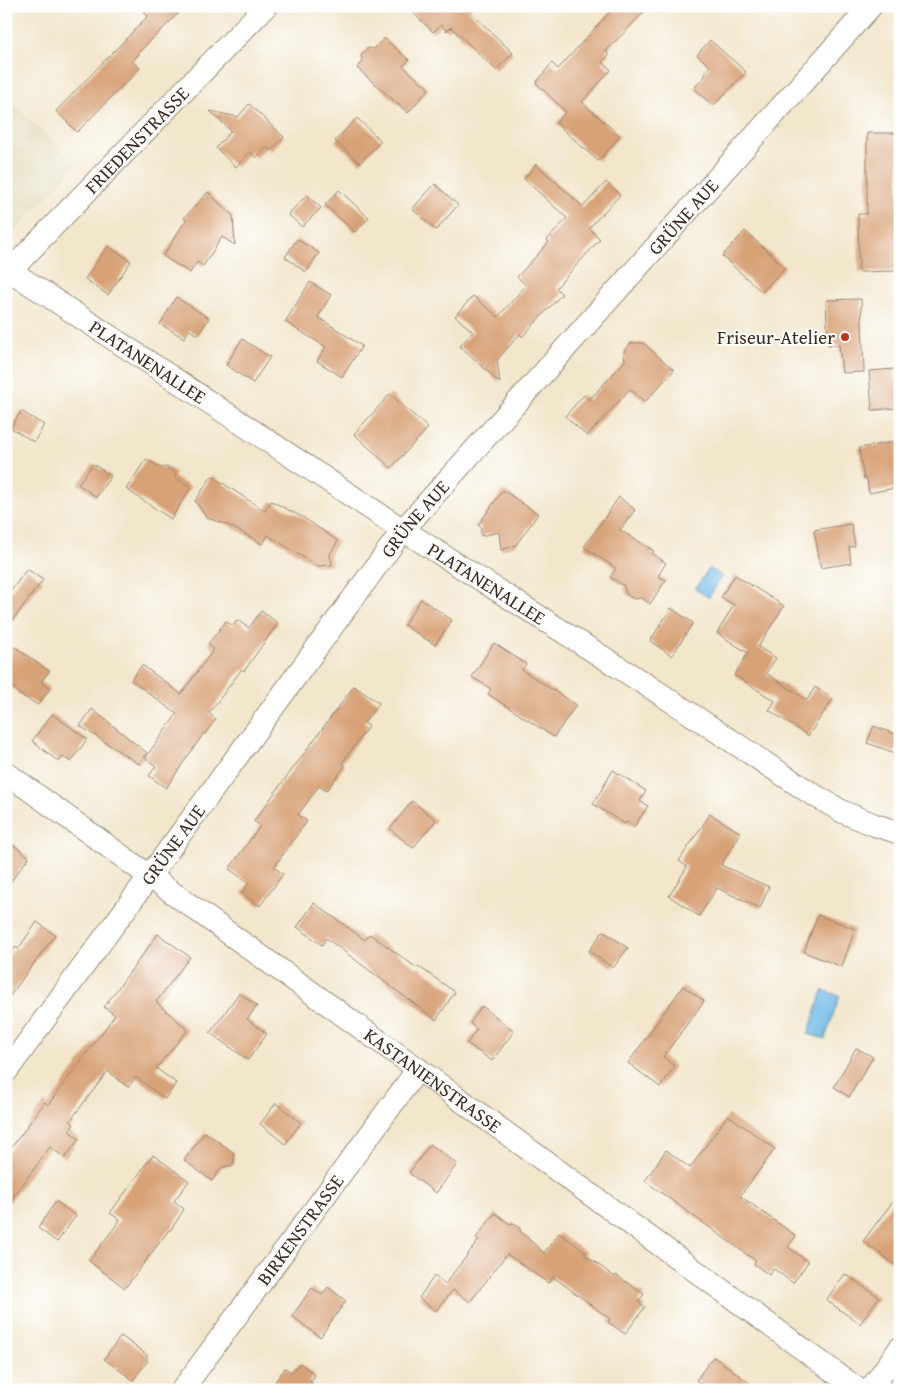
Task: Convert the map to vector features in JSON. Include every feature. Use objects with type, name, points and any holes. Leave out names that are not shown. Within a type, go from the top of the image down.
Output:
[{"type":"street","name":"FRIEDENSTRASSE","points":[[8,271],[122,157],[266,6]]},
{"type":"street","name":"GRÜNE AUE","points":[[6,1072],[403,530],[870,6]]},
{"type":"street","name":"PLATANENALLEE","points":[[8,271],[403,530],[656,691],[809,792],[842,812],[875,826],[900,833]]},
{"type":"street","name":"KASTANIENSTRASSE","points":[[6,773],[418,1069],[859,1390]]},
{"type":"street","name":"BIRKENSTRASSE","points":[[182,1390],[418,1069]]},
{"type":"street","points":[[870,1390],[900,1348]]},
{"type":"shaded area","points":[[6,96],[77,165],[6,240]]},
{"type":"water","points":[[709,568],[722,576],[709,598],[695,589]]},
{"type":"water","points":[[823,990],[840,996],[825,1039],[808,1034]]},
{"type":"building","points":[[137,6],[186,6],[132,61],[140,68],[77,132],[56,111],[148,16]]},
{"type":"building","points":[[406,6],[472,6],[468,10],[513,53],[496,70],[451,27],[447,31],[441,25],[433,32]]},
{"type":"building","points":[[615,6],[650,6],[606,51],[609,55],[602,62],[611,70],[582,102],[620,136],[598,161],[556,123],[566,112],[536,83],[552,63],[558,69]]},
{"type":"building","points":[[384,38],[409,60],[403,66],[429,89],[408,113],[357,68],[363,62],[361,56],[368,48],[374,49]]},
{"type":"building","points":[[710,40],[746,72],[713,106],[694,88],[706,75],[704,73],[710,66],[697,55]]},
{"type":"building","points":[[249,104],[284,137],[271,151],[267,147],[256,158],[250,152],[236,167],[216,148],[231,131],[210,111],[238,117]]},
{"type":"building","points":[[357,118],[381,141],[360,163],[335,141]]},
{"type":"building","points":[[867,133],[899,133],[898,271],[859,272],[858,214],[867,214]]},
{"type":"building","points":[[536,164],[583,207],[606,182],[620,195],[589,228],[600,239],[556,288],[562,294],[522,337],[520,334],[497,360],[500,383],[460,346],[473,332],[455,316],[473,296],[498,317],[526,285],[517,277],[549,242],[547,240],[567,218],[524,179]]},
{"type":"building","points":[[435,184],[458,205],[436,230],[412,209]]},
{"type":"building","points":[[339,190],[369,218],[355,232],[325,205]]},
{"type":"building","points":[[208,192],[233,216],[235,245],[222,237],[203,266],[197,262],[190,273],[163,256],[186,220],[184,218]]},
{"type":"building","points":[[307,195],[321,208],[302,227],[288,214]]},
{"type":"building","points":[[745,231],[785,267],[762,292],[722,256]]},
{"type":"building","points":[[297,239],[319,253],[306,272],[285,257]]},
{"type":"building","points":[[108,246],[131,261],[108,295],[85,279]]},
{"type":"building","points":[[310,282],[331,295],[318,317],[362,346],[342,377],[317,361],[326,347],[285,322]]},
{"type":"building","points":[[176,297],[209,318],[198,335],[189,330],[184,338],[160,324]]},
{"type":"building","points":[[861,299],[864,372],[842,373],[839,345],[828,345],[826,300]]},
{"type":"building","points":[[242,339],[270,357],[253,383],[226,365]]},
{"type":"building","points":[[631,343],[643,343],[674,370],[645,402],[630,389],[587,436],[565,416],[584,395],[589,400],[625,361],[624,351]]},
{"type":"building","points":[[895,369],[895,378],[900,378],[900,408],[872,410],[869,371]]},
{"type":"building","points":[[390,394],[428,428],[391,468],[354,434]]},
{"type":"building","points":[[21,411],[44,425],[34,442],[11,428]]},
{"type":"building","points":[[900,441],[900,487],[869,493],[867,479],[864,479],[859,448]]},
{"type":"building","points":[[146,459],[161,468],[167,467],[175,472],[175,478],[191,487],[171,519],[126,489]]},
{"type":"building","points":[[93,464],[111,476],[96,497],[78,484]]},
{"type":"building","points":[[212,476],[265,511],[271,501],[304,518],[338,541],[330,554],[332,565],[317,566],[268,535],[263,544],[226,524],[207,518],[195,501]]},
{"type":"building","points":[[503,490],[538,514],[516,545],[501,550],[499,532],[481,536],[481,527],[478,525]]},
{"type":"building","points":[[619,497],[635,510],[620,530],[654,551],[652,554],[666,563],[658,576],[666,580],[650,604],[642,598],[634,599],[626,594],[624,586],[610,577],[616,568],[584,547]]},
{"type":"building","points":[[851,524],[855,546],[849,547],[851,563],[821,568],[814,530]]},
{"type":"building","points":[[27,569],[43,580],[6,629],[6,598]]},
{"type":"building","points":[[735,575],[784,606],[758,647],[776,658],[766,673],[807,700],[815,687],[833,699],[808,736],[769,710],[775,701],[734,675],[748,653],[717,633],[734,605],[721,597]]},
{"type":"building","points":[[421,599],[452,620],[435,645],[404,625]]},
{"type":"building","points":[[671,608],[693,623],[672,656],[650,641]]},
{"type":"building","points":[[261,611],[278,623],[244,671],[242,669],[209,713],[216,719],[204,733],[166,788],[149,776],[156,766],[145,758],[177,714],[131,680],[142,665],[181,694],[214,649],[208,644],[226,621],[233,626],[237,620],[249,628]]},
{"type":"building","points":[[494,643],[526,664],[522,670],[576,705],[554,737],[488,694],[491,689],[472,677]]},
{"type":"building","points":[[15,647],[49,671],[41,682],[50,689],[38,705],[6,684],[6,659]]},
{"type":"building","points":[[354,686],[379,703],[364,723],[369,726],[342,763],[345,766],[326,791],[319,786],[298,815],[307,821],[274,867],[283,874],[260,906],[242,893],[249,883],[229,869],[260,826],[254,821]]},
{"type":"building","points":[[92,709],[147,753],[139,764],[80,726]]},
{"type":"building","points":[[52,714],[87,739],[71,762],[63,757],[59,762],[32,741]]},
{"type":"building","points":[[874,726],[900,736],[895,753],[867,743]]},
{"type":"building","points":[[613,770],[646,791],[640,801],[648,806],[634,827],[627,822],[625,824],[593,804]]},
{"type":"building","points":[[412,801],[436,820],[413,848],[390,829]]},
{"type":"building","points":[[710,814],[741,833],[721,865],[769,887],[760,908],[717,888],[699,916],[669,896],[687,867],[679,861]]},
{"type":"building","points":[[6,839],[29,857],[6,888]]},
{"type":"building","points":[[314,903],[365,940],[370,934],[417,968],[418,966],[455,992],[436,1020],[326,938],[322,945],[297,927]]},
{"type":"building","points":[[818,915],[855,929],[842,967],[804,952]]},
{"type":"building","points":[[37,922],[55,935],[6,1001],[6,960],[16,947],[18,949]]},
{"type":"building","points":[[603,931],[628,948],[613,968],[589,951]]},
{"type":"building","points":[[158,934],[190,957],[156,1002],[188,1030],[156,1068],[176,1083],[165,1099],[136,1077],[128,1087],[108,1071],[70,1121],[74,1124],[69,1131],[79,1139],[65,1158],[50,1147],[6,1207],[6,1155],[45,1102],[48,1105],[115,1015],[104,1007]]},
{"type":"building","points":[[683,986],[704,1001],[663,1057],[675,1066],[660,1087],[628,1063]]},
{"type":"building","points":[[239,993],[257,1006],[247,1019],[267,1034],[248,1060],[210,1033]]},
{"type":"building","points":[[482,1006],[514,1031],[492,1061],[467,1043],[477,1029],[470,1023]]},
{"type":"building","points":[[856,1048],[873,1057],[849,1097],[834,1087]]},
{"type":"building","points":[[276,1103],[301,1123],[285,1144],[260,1124]]},
{"type":"building","points":[[728,1115],[775,1149],[740,1196],[796,1236],[788,1247],[808,1262],[793,1283],[774,1269],[769,1275],[754,1264],[756,1261],[645,1181],[666,1150],[690,1168]]},
{"type":"building","points":[[205,1132],[234,1153],[234,1165],[222,1167],[212,1181],[184,1160]]},
{"type":"building","points":[[430,1144],[457,1164],[436,1193],[409,1173]]},
{"type":"building","points":[[153,1155],[189,1181],[174,1201],[184,1209],[171,1230],[169,1230],[125,1288],[89,1261],[120,1220],[110,1213]]},
{"type":"building","points":[[900,1192],[900,1268],[863,1241]]},
{"type":"building","points":[[56,1201],[76,1216],[57,1242],[38,1228]]},
{"type":"building","points":[[495,1213],[510,1224],[513,1223],[520,1228],[520,1231],[544,1253],[559,1233],[586,1252],[584,1254],[615,1277],[616,1275],[644,1294],[638,1302],[645,1307],[625,1334],[608,1322],[610,1319],[553,1277],[548,1283],[507,1254],[470,1302],[453,1290],[436,1311],[419,1298],[435,1275],[445,1284],[479,1240],[476,1238]]},
{"type":"building","points":[[845,1274],[879,1297],[860,1324],[826,1300]]},
{"type":"building","points":[[328,1287],[346,1301],[320,1337],[292,1316],[312,1288],[322,1295]]},
{"type":"building","points":[[121,1336],[147,1355],[147,1362],[133,1380],[104,1359]]},
{"type":"building","points":[[713,1357],[759,1390],[709,1390],[696,1380]]},
{"type":"building","points":[[300,1363],[315,1375],[310,1382],[318,1390],[269,1390],[285,1368],[291,1372]]},
{"type":"place","name":"Friseur-Atelier","points":[[845,337]]}]
